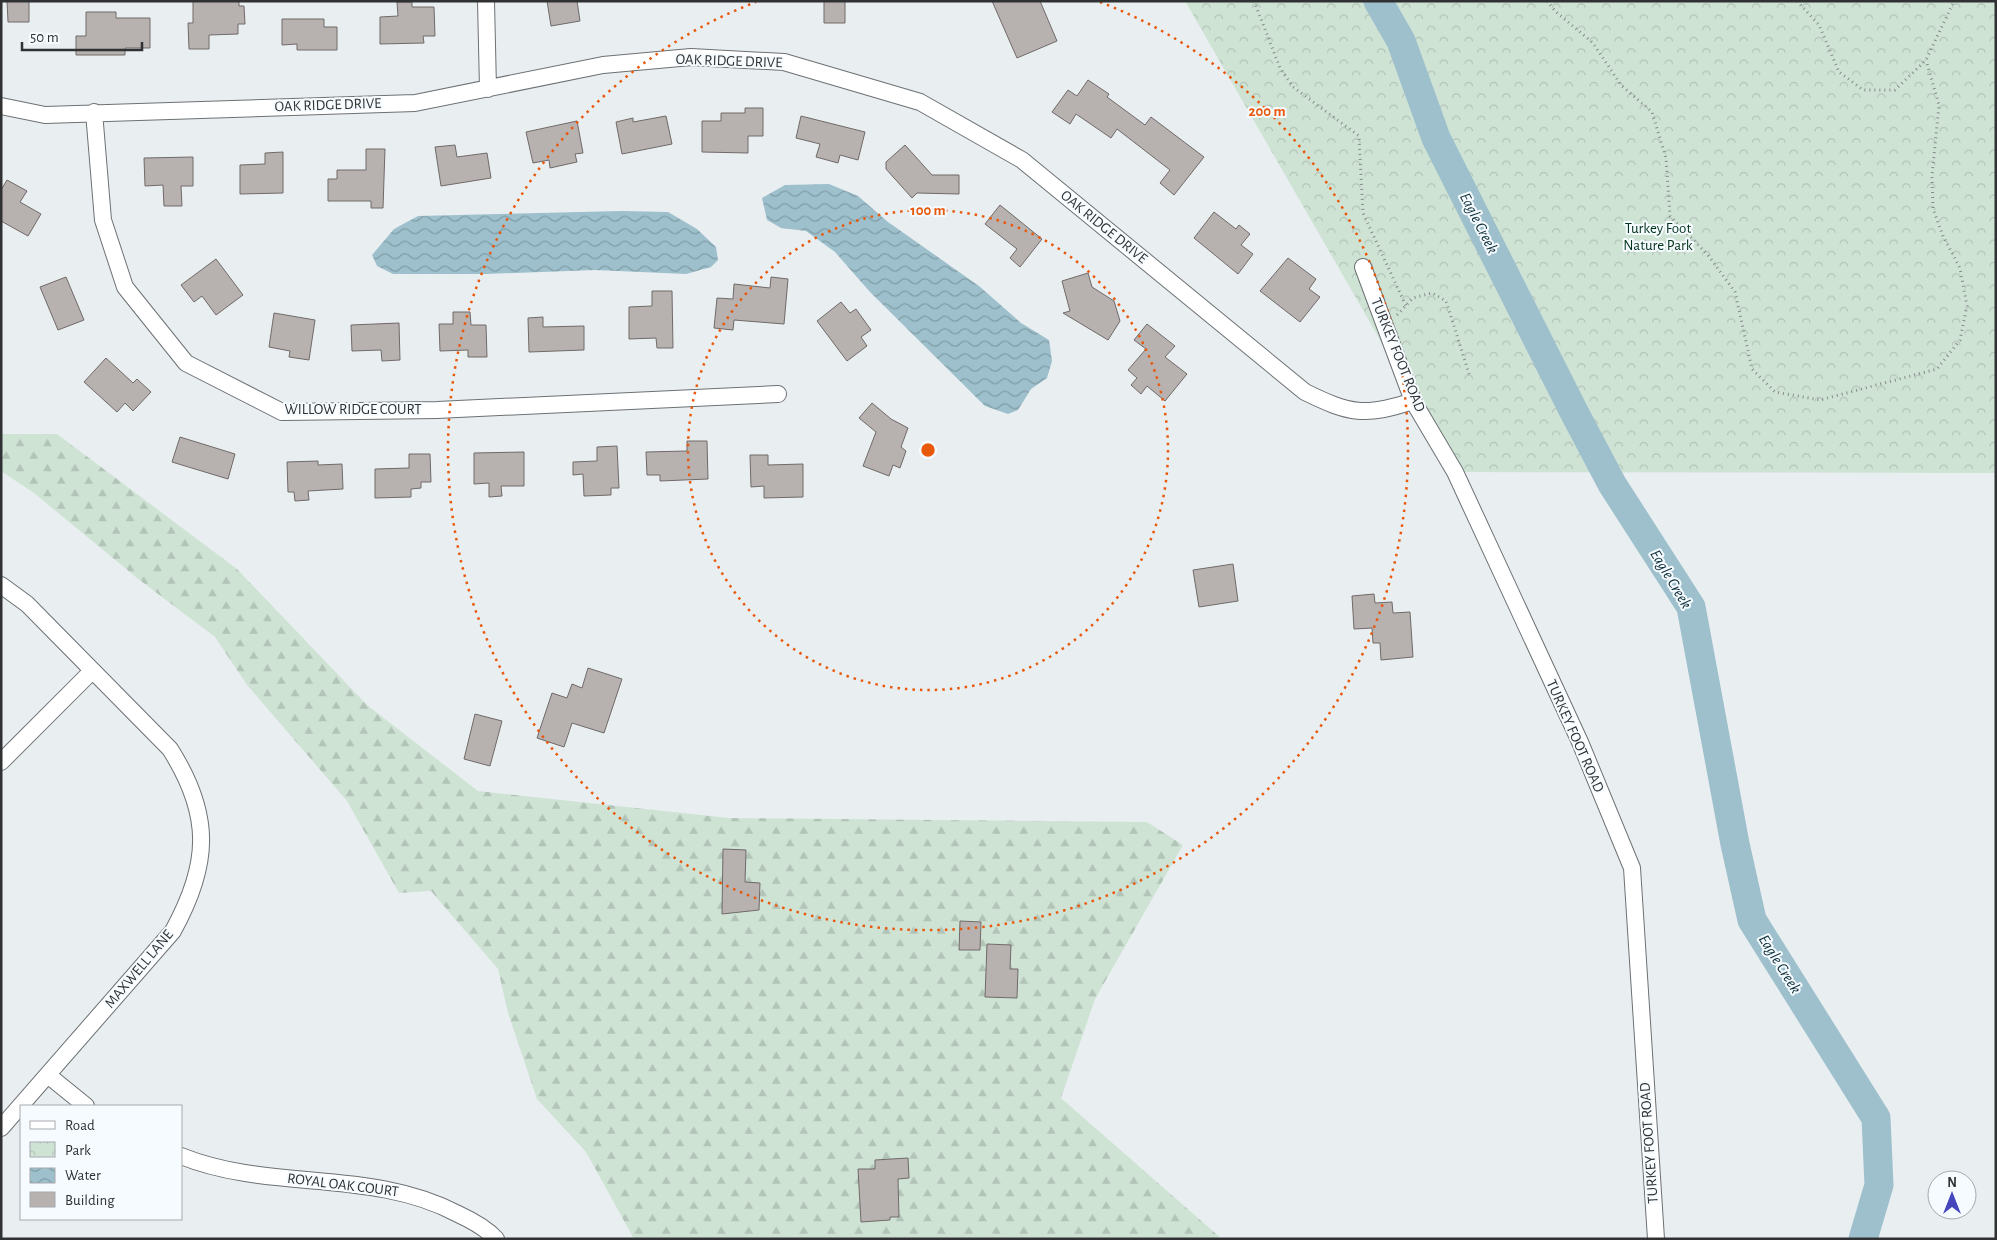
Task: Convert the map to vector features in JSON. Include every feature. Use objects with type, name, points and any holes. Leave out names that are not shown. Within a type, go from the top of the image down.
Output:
[{"type":"street","points":[[486,1],[488,89]]},
{"type":"street","name":"OAK RIDGE DRIVE","points":[[1,106],[44,115],[415,103],[603,65],[691,57],[784,62],[920,102],[1022,160],[1305,392],[1328,403],[1355,412],[1384,411],[1413,401]]},
{"type":"street","name":"WILLOW RIDGE COURT","points":[[94,112],[103,220],[125,287],[186,364],[282,412],[437,410],[778,394]]},
{"type":"street","name":"TURKEY FOOT ROAD","points":[[1363,266],[1413,401],[1455,472],[1580,742],[1632,868],[1656,1239]]},
{"type":"street","name":"MAXWELL LANE","points":[[1,585],[27,604],[91,672],[170,749],[184,770],[194,795],[202,849],[197,876],[188,903],[173,931],[22,1105]]},
{"type":"street","points":[[1,762],[91,672]]},
{"type":"street","points":[[49,1076],[85,1105]]},
{"type":"street","name":"MAXWELL LANE","points":[[1,1128],[20,1107]]},
{"type":"street","name":"ROYAL OAK COURT","points":[[182,1156],[250,1175],[386,1188],[416,1195],[469,1219],[496,1239]]},
{"type":"path","points":[[1254,1],[1280,68],[1293,87],[1359,136],[1363,213],[1406,306]]},
{"type":"path","points":[[1547,1],[1555,11],[1593,43],[1621,85],[1652,112],[1666,158],[1670,216],[1708,255],[1735,292],[1752,369],[1775,392],[1820,400],[1937,368],[1960,340],[1968,306],[1960,268],[1943,236],[1933,209],[1932,176],[1939,105],[1926,60]]},
{"type":"path","points":[[1797,1],[1819,26],[1839,72],[1862,90],[1895,90],[1926,60],[1954,1]]},
{"type":"path","points":[[1386,325],[1413,298],[1432,293],[1446,301],[1470,376]]},
{"type":"green space","name":"Turkey Foot Nature Park","points":[[1185,1],[1996,1],[1996,473],[1456,472]]},
{"type":"green space","points":[[1,434],[57,434],[237,569],[367,705],[478,791],[729,818],[1147,822],[1183,845],[1095,999],[1061,1098],[1222,1239],[634,1239],[586,1152],[537,1099],[508,1013],[498,969],[431,891],[399,893],[347,801],[247,685],[215,637],[137,578],[34,493],[1,471]]},
{"type":"water","points":[[829,184],[858,196],[888,222],[979,286],[1021,323],[1049,340],[1052,361],[1047,378],[1031,389],[1018,410],[1008,414],[985,406],[870,292],[835,252],[806,231],[781,228],[767,220],[762,198],[785,185]]},
{"type":"water","points":[[622,211],[668,212],[697,229],[716,247],[718,260],[711,267],[686,274],[595,270],[486,274],[393,274],[377,266],[372,255],[394,229],[418,216]]},
{"type":"building","points":[[7,1],[29,1],[29,22],[8,22]]},
{"type":"building","points":[[193,1],[239,1],[239,6],[244,6],[245,24],[238,24],[238,34],[209,35],[209,49],[189,49],[188,23],[193,23]]},
{"type":"building","points":[[547,1],[577,1],[580,21],[551,26]]},
{"type":"building","points":[[824,1],[845,1],[845,23],[824,23]]},
{"type":"building","points":[[992,1],[1040,1],[1057,41],[1017,58]]},
{"type":"building","points":[[397,2],[412,2],[412,7],[434,7],[435,36],[423,36],[424,43],[380,44],[380,17],[398,16]]},
{"type":"building","points":[[86,12],[116,12],[116,18],[150,18],[150,48],[125,48],[125,55],[76,55],[76,36],[86,36]]},
{"type":"building","points":[[282,19],[324,19],[324,27],[337,27],[337,50],[297,50],[297,44],[282,45]]},
{"type":"building","points":[[1088,80],[1109,94],[1107,97],[1145,125],[1151,117],[1204,157],[1174,195],[1160,183],[1170,170],[1117,129],[1111,138],[1076,114],[1070,124],[1052,112],[1068,90],[1077,96]]},
{"type":"building","points":[[745,108],[763,108],[763,136],[748,136],[748,153],[702,152],[702,121],[721,121],[721,113],[745,113]]},
{"type":"building","points":[[666,116],[672,144],[622,154],[616,122],[633,118],[633,122]]},
{"type":"building","points":[[801,116],[865,132],[858,160],[840,155],[838,163],[816,157],[820,144],[796,138]]},
{"type":"building","points":[[577,121],[583,153],[575,154],[577,162],[550,168],[549,160],[533,163],[526,132]]},
{"type":"building","points":[[455,145],[457,157],[487,153],[491,178],[441,186],[435,147]]},
{"type":"building","points":[[905,145],[932,175],[959,175],[959,194],[917,193],[912,198],[886,169],[886,162]]},
{"type":"building","points":[[366,149],[385,149],[383,208],[371,208],[371,201],[328,201],[328,179],[337,179],[337,170],[366,170]]},
{"type":"building","points":[[283,152],[283,193],[240,194],[240,165],[265,164],[265,153]]},
{"type":"building","points":[[193,157],[193,186],[181,186],[182,206],[164,206],[163,185],[145,186],[144,158]]},
{"type":"building","points":[[7,180],[27,191],[20,202],[41,214],[28,236],[1,221],[1,190]]},
{"type":"building","points":[[1000,205],[1042,239],[1020,267],[1010,258],[1017,249],[985,224]]},
{"type":"building","points":[[1214,212],[1236,229],[1239,225],[1250,234],[1241,245],[1253,254],[1238,274],[1194,238]]},
{"type":"building","points":[[1288,258],[1316,279],[1309,289],[1320,297],[1300,322],[1260,291]]},
{"type":"building","points":[[216,259],[243,295],[216,315],[202,296],[194,302],[181,285]]},
{"type":"building","points":[[1088,273],[1092,287],[1114,301],[1120,321],[1108,340],[1063,313],[1070,311],[1062,281]]},
{"type":"building","points":[[66,277],[84,320],[58,330],[40,287]]},
{"type":"building","points":[[771,277],[788,279],[784,324],[734,320],[733,330],[714,328],[717,298],[733,299],[734,284],[770,288]]},
{"type":"building","points":[[652,291],[672,291],[673,348],[657,348],[656,338],[629,339],[629,307],[652,306]]},
{"type":"building","points":[[841,302],[850,313],[856,309],[871,330],[861,337],[867,346],[847,361],[817,321]]},
{"type":"building","points":[[453,312],[470,312],[471,325],[486,325],[487,357],[468,357],[468,350],[440,351],[439,324],[453,324]]},
{"type":"building","points":[[274,313],[315,320],[309,360],[289,357],[290,351],[269,347]]},
{"type":"building","points":[[543,317],[543,327],[584,326],[584,350],[529,352],[528,318]]},
{"type":"building","points":[[399,323],[400,360],[382,361],[381,350],[352,351],[351,325]]},
{"type":"building","points":[[1147,324],[1175,346],[1165,357],[1187,374],[1165,401],[1147,386],[1141,394],[1131,385],[1137,378],[1128,370],[1146,349],[1134,340]]},
{"type":"building","points":[[106,358],[133,383],[137,379],[151,392],[133,411],[125,403],[117,412],[84,382]]},
{"type":"building","points":[[872,403],[891,419],[908,428],[901,447],[906,451],[900,468],[893,465],[889,476],[863,466],[876,432],[859,418]]},
{"type":"building","points":[[180,437],[235,454],[228,479],[172,462]]},
{"type":"building","points":[[687,441],[707,441],[708,479],[660,481],[660,475],[647,475],[646,452],[687,451]]},
{"type":"building","points":[[617,446],[619,488],[611,488],[611,495],[584,496],[583,474],[573,475],[573,462],[597,461],[597,447]]},
{"type":"building","points":[[524,452],[524,486],[501,486],[502,496],[489,497],[489,483],[474,484],[474,453]]},
{"type":"building","points":[[409,454],[430,454],[431,482],[421,482],[421,488],[411,489],[411,497],[375,498],[375,469],[409,468]]},
{"type":"building","points":[[750,455],[768,455],[768,465],[803,464],[803,497],[764,498],[764,486],[751,487]]},
{"type":"building","points":[[318,461],[318,465],[342,464],[343,489],[308,491],[309,500],[295,501],[294,492],[288,492],[287,462]]},
{"type":"building","points":[[1233,564],[1238,601],[1199,607],[1193,570]]},
{"type":"building","points":[[1374,594],[1375,603],[1392,602],[1393,613],[1410,612],[1413,657],[1381,660],[1380,643],[1373,643],[1372,628],[1354,629],[1352,596]]},
{"type":"building","points":[[588,668],[622,679],[604,733],[572,723],[564,747],[537,738],[552,693],[567,698],[572,684],[582,688]]},
{"type":"building","points":[[475,714],[502,721],[490,766],[464,759]]},
{"type":"building","points":[[723,849],[746,850],[745,882],[760,883],[759,910],[722,914]]},
{"type":"building","points":[[960,921],[981,922],[980,950],[959,950]]},
{"type":"building","points":[[987,944],[1011,945],[1010,969],[1018,969],[1017,998],[985,997]]},
{"type":"building","points":[[908,1158],[909,1178],[898,1179],[899,1217],[890,1217],[890,1220],[861,1222],[858,1169],[875,1169],[875,1160]]},
{"type":"waterway","name":"Eagle Creek","points":[[1378,1],[1401,41],[1436,138],[1573,410],[1612,484],[1691,607],[1735,844],[1752,920],[1876,1118],[1879,1185],[1863,1239]]}]
